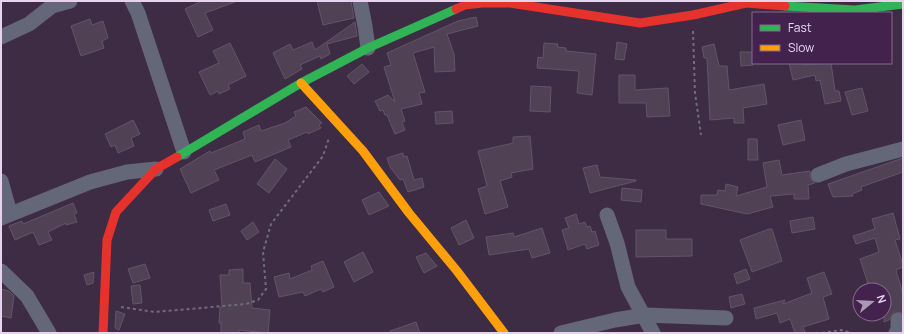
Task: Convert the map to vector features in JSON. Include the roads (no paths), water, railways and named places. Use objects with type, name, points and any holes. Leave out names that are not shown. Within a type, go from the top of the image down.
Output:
[{"type":"street","points":[[1,37],[29,24],[51,4],[70,1]]},
{"type":"street","points":[[132,1],[149,43],[184,152]]},
{"type":"street","points":[[360,1],[368,48]]},
{"type":"street","points":[[103,333],[107,240],[112,222],[116,212],[124,202],[156,169],[301,83],[368,48],[465,5],[482,3],[522,3],[640,23],[693,15],[724,4],[753,3],[855,10],[903,4]]},
{"type":"street","points":[[301,83],[363,151],[409,213],[457,271],[504,333]]},
{"type":"street","points":[[818,175],[846,164],[903,149]]},
{"type":"street","points":[[1,181],[6,216],[90,182],[127,172],[156,169]]},
{"type":"street","points":[[607,215],[617,243],[628,287],[653,333]]},
{"type":"street","points":[[1,271],[27,296],[49,333]]},
{"type":"street","points":[[562,333],[615,320],[644,315],[726,318]]}]
